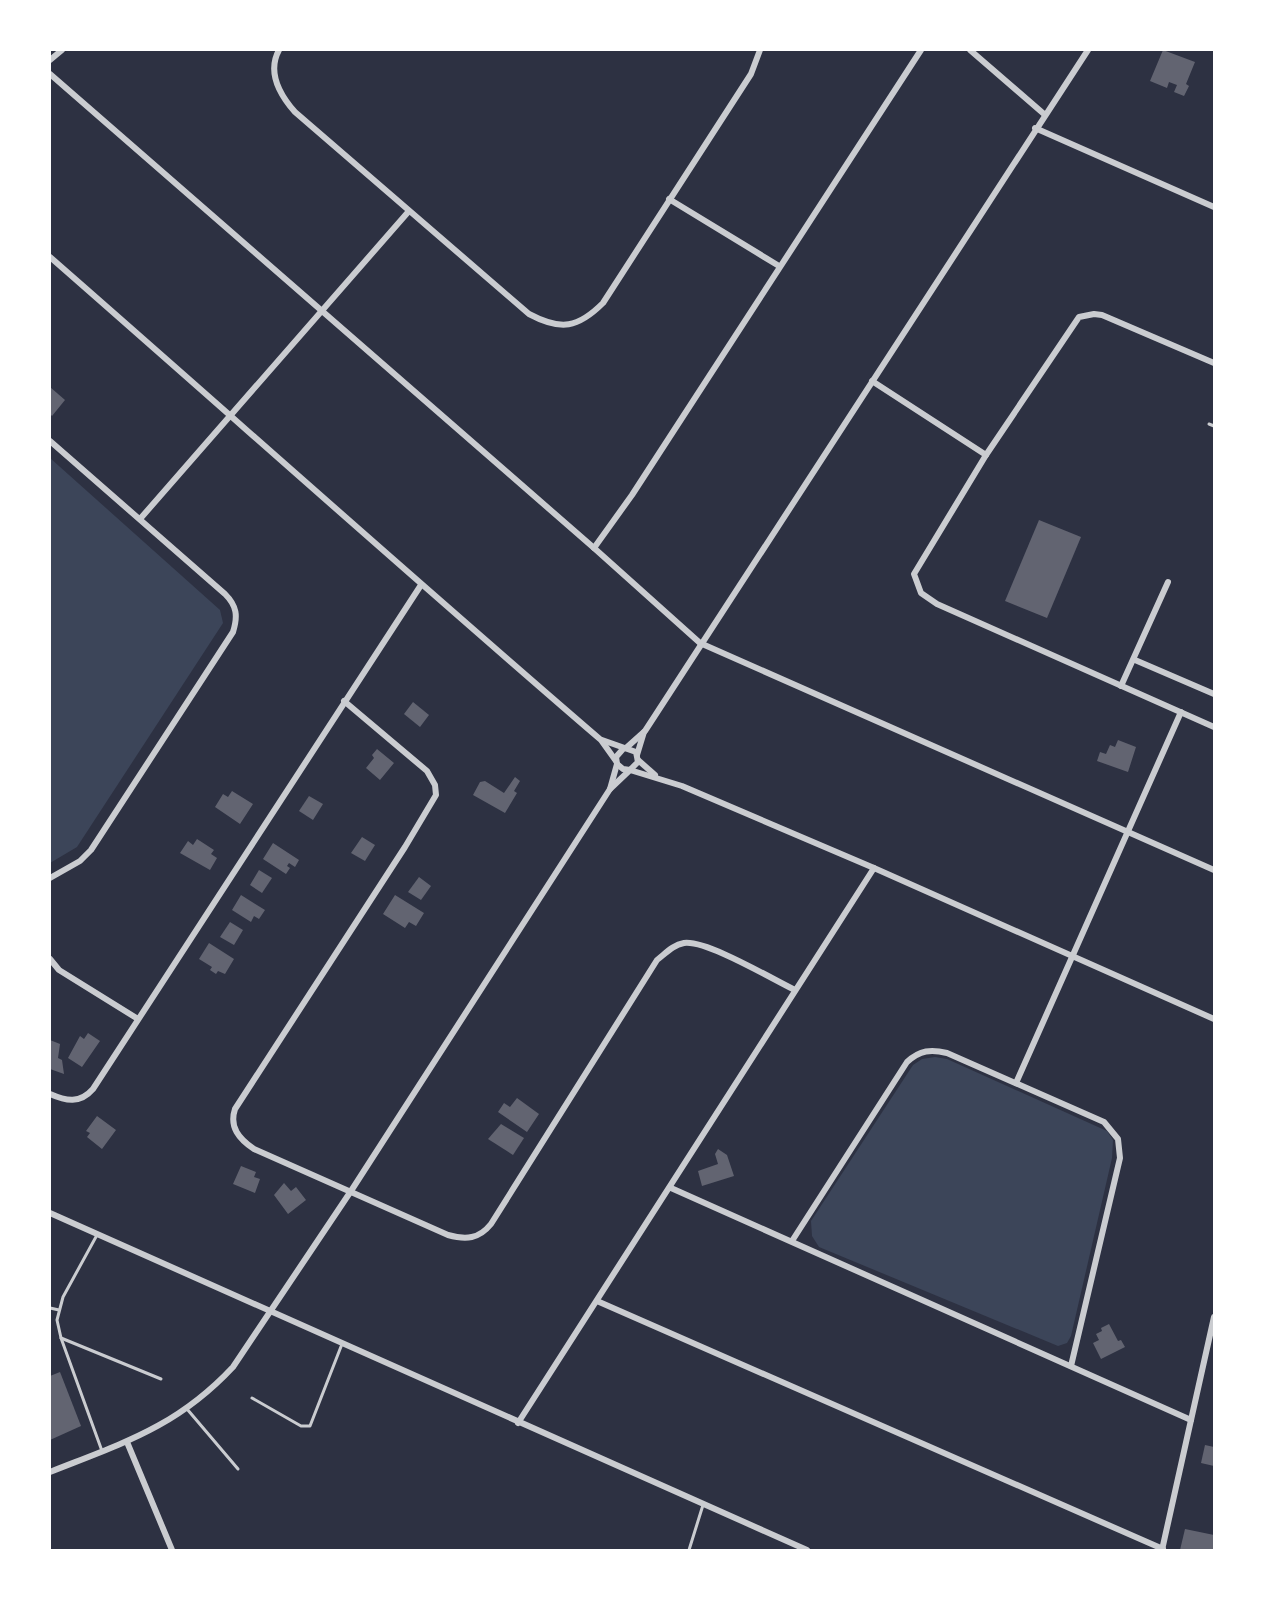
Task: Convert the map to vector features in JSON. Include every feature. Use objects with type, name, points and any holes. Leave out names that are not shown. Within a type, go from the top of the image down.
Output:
[{"type":"street","points":[[50,60],[62,50]]},
{"type":"street","points":[[279,50],[274,63],[275,79],[285,100],[409,212],[530,314],[543,321],[564,325],[579,323],[603,303],[751,74],[760,50]]},
{"type":"street","points":[[594,548],[921,50]]},
{"type":"street","points":[[970,50],[1044,114]]},
{"type":"street","points":[[50,1472],[127,1442],[172,1420],[233,1368],[351,1191],[610,789],[630,770],[638,758],[645,731],[700,643],[1088,50]]},
{"type":"street","points":[[50,74],[700,643],[1215,870]]},
{"type":"street","points":[[1035,128],[1215,207]]},
{"type":"street","points":[[669,199],[779,267]]},
{"type":"street","points":[[141,519],[409,212]]},
{"type":"street","points":[[50,257],[232,415],[421,585],[601,740],[623,769],[658,777],[874,868],[1215,1019]]},
{"type":"street","points":[[1215,363],[1102,315],[1088,315],[1080,318],[1063,338],[986,455],[915,569],[918,588],[927,599],[1215,727]]},
{"type":"street","points":[[872,381],[986,455]]},
{"type":"street","points":[[50,441],[233,602],[237,619],[233,632],[91,850],[80,861],[50,878]]},
{"type":"street","points":[[1121,686],[1135,660],[1168,582]]},
{"type":"street","points":[[50,1094],[67,1101],[80,1098],[90,1092],[421,585]]},
{"type":"street","points":[[1135,660],[1215,694]]},
{"type":"street","points":[[344,701],[428,771],[435,784],[436,795],[405,847],[244,1095],[232,1118],[239,1136],[254,1149],[448,1235],[467,1238],[479,1235],[491,1224],[657,960],[669,950],[685,943],[705,946],[795,990]]},
{"type":"street","points":[[1016,1083],[1181,712]]},
{"type":"street","points":[[610,789],[618,753],[645,731]]},
{"type":"street","points":[[601,740],[633,750],[658,777]]},
{"type":"street","points":[[518,1423],[874,868]]},
{"type":"street","points":[[50,959],[59,970],[138,1019]]},
{"type":"street","points":[[792,1241],[912,1057],[932,1050],[947,1053],[1104,1122],[1115,1132],[1120,1158],[1071,1366]]},
{"type":"street","points":[[670,1188],[1191,1420]]},
{"type":"street","points":[[50,1213],[807,1551]]},
{"type":"street","points":[[597,1301],[1163,1550],[1215,1317]]},
{"type":"street","points":[[127,1442],[172,1551]]},
{"type":"lane","points":[[1209,424],[1215,426]]},
{"type":"lane","points":[[97,1235],[63,1297],[57,1320],[61,1338],[102,1451]]},
{"type":"lane","points":[[50,1308],[60,1310]]},
{"type":"lane","points":[[61,1338],[161,1379]]},
{"type":"lane","points":[[252,1398],[301,1426],[310,1426],[342,1344]]},
{"type":"lane","points":[[187,1409],[238,1469]]},
{"type":"lane","points":[[689,1551],[703,1504]]},
{"type":"shaded area","points":[[50,458],[220,610],[223,623],[77,847],[50,863]]},
{"type":"shaded area","points":[[935,1057],[947,1059],[1107,1131],[1113,1140],[1112,1158],[1071,1336],[1067,1343],[1058,1346],[819,1247],[812,1236],[811,1221],[913,1065],[922,1059]]},
{"type":"building","points":[[1163,50],[1195,62],[1184,96],[1174,92],[1177,85],[1169,82],[1167,88],[1150,81]]},
{"type":"building","points":[[50,387],[65,400],[52,416],[50,414]]},
{"type":"building","points":[[1039,520],[1081,537],[1047,618],[1005,601]]},
{"type":"building","points":[[413,702],[429,715],[420,727],[404,714]]},
{"type":"building","points":[[1118,740],[1136,747],[1128,772],[1097,761],[1100,752],[1106,754],[1110,745],[1115,747]]},
{"type":"building","points":[[377,749],[394,763],[380,780],[366,768],[374,758],[372,755]]},
{"type":"building","points":[[515,777],[520,781],[514,791],[517,793],[505,813],[473,795],[480,782],[485,781],[504,793]]},
{"type":"building","points":[[232,791],[253,804],[240,824],[215,807],[223,794],[228,797]]},
{"type":"building","points":[[309,796],[323,804],[313,820],[299,811]]},
{"type":"building","points":[[362,837],[375,845],[365,861],[351,853]]},
{"type":"building","points":[[197,839],[214,850],[211,854],[217,858],[210,870],[180,853],[188,841],[193,845]]},
{"type":"building","points":[[273,843],[299,860],[295,867],[289,863],[287,866],[290,868],[286,874],[263,859]]},
{"type":"building","points":[[259,870],[272,878],[262,893],[250,885]]},
{"type":"building","points":[[419,877],[431,886],[421,900],[408,892]]},
{"type":"building","points":[[241,895],[265,910],[259,919],[254,916],[251,922],[232,910]]},
{"type":"building","points":[[395,895],[424,913],[416,926],[409,922],[405,928],[383,914]]},
{"type":"building","points":[[230,922],[243,930],[234,945],[220,937]]},
{"type":"building","points":[[209,943],[234,959],[225,974],[218,971],[216,974],[210,970],[212,967],[199,959]]},
{"type":"building","points":[[88,1033],[100,1041],[82,1067],[68,1058],[80,1036],[84,1039]]},
{"type":"building","points":[[50,1040],[60,1044],[58,1058],[62,1060],[64,1074],[50,1069]]},
{"type":"building","points":[[517,1098],[539,1114],[527,1132],[498,1112],[504,1103],[510,1107]]},
{"type":"building","points":[[97,1116],[116,1130],[102,1149],[87,1137],[90,1133],[86,1131]]},
{"type":"building","points":[[501,1124],[524,1138],[513,1155],[488,1139]]},
{"type":"building","points":[[718,1149],[727,1155],[734,1176],[702,1186],[698,1171],[718,1164],[715,1154]]},
{"type":"building","points":[[241,1166],[256,1172],[254,1177],[260,1179],[255,1193],[233,1184]]},
{"type":"building","points":[[284,1183],[291,1191],[296,1187],[306,1200],[288,1214],[274,1195]]},
{"type":"building","points":[[1109,1324],[1118,1341],[1121,1340],[1125,1347],[1101,1359],[1093,1343],[1099,1340],[1096,1334],[1102,1331],[1101,1328]]},
{"type":"building","points":[[60,1372],[81,1426],[50,1440],[50,1376]]},
{"type":"building","points":[[1205,1445],[1214,1447],[1214,1466],[1201,1463]]},
{"type":"building","points":[[1185,1529],[1214,1535],[1214,1550],[1180,1550]]}]
